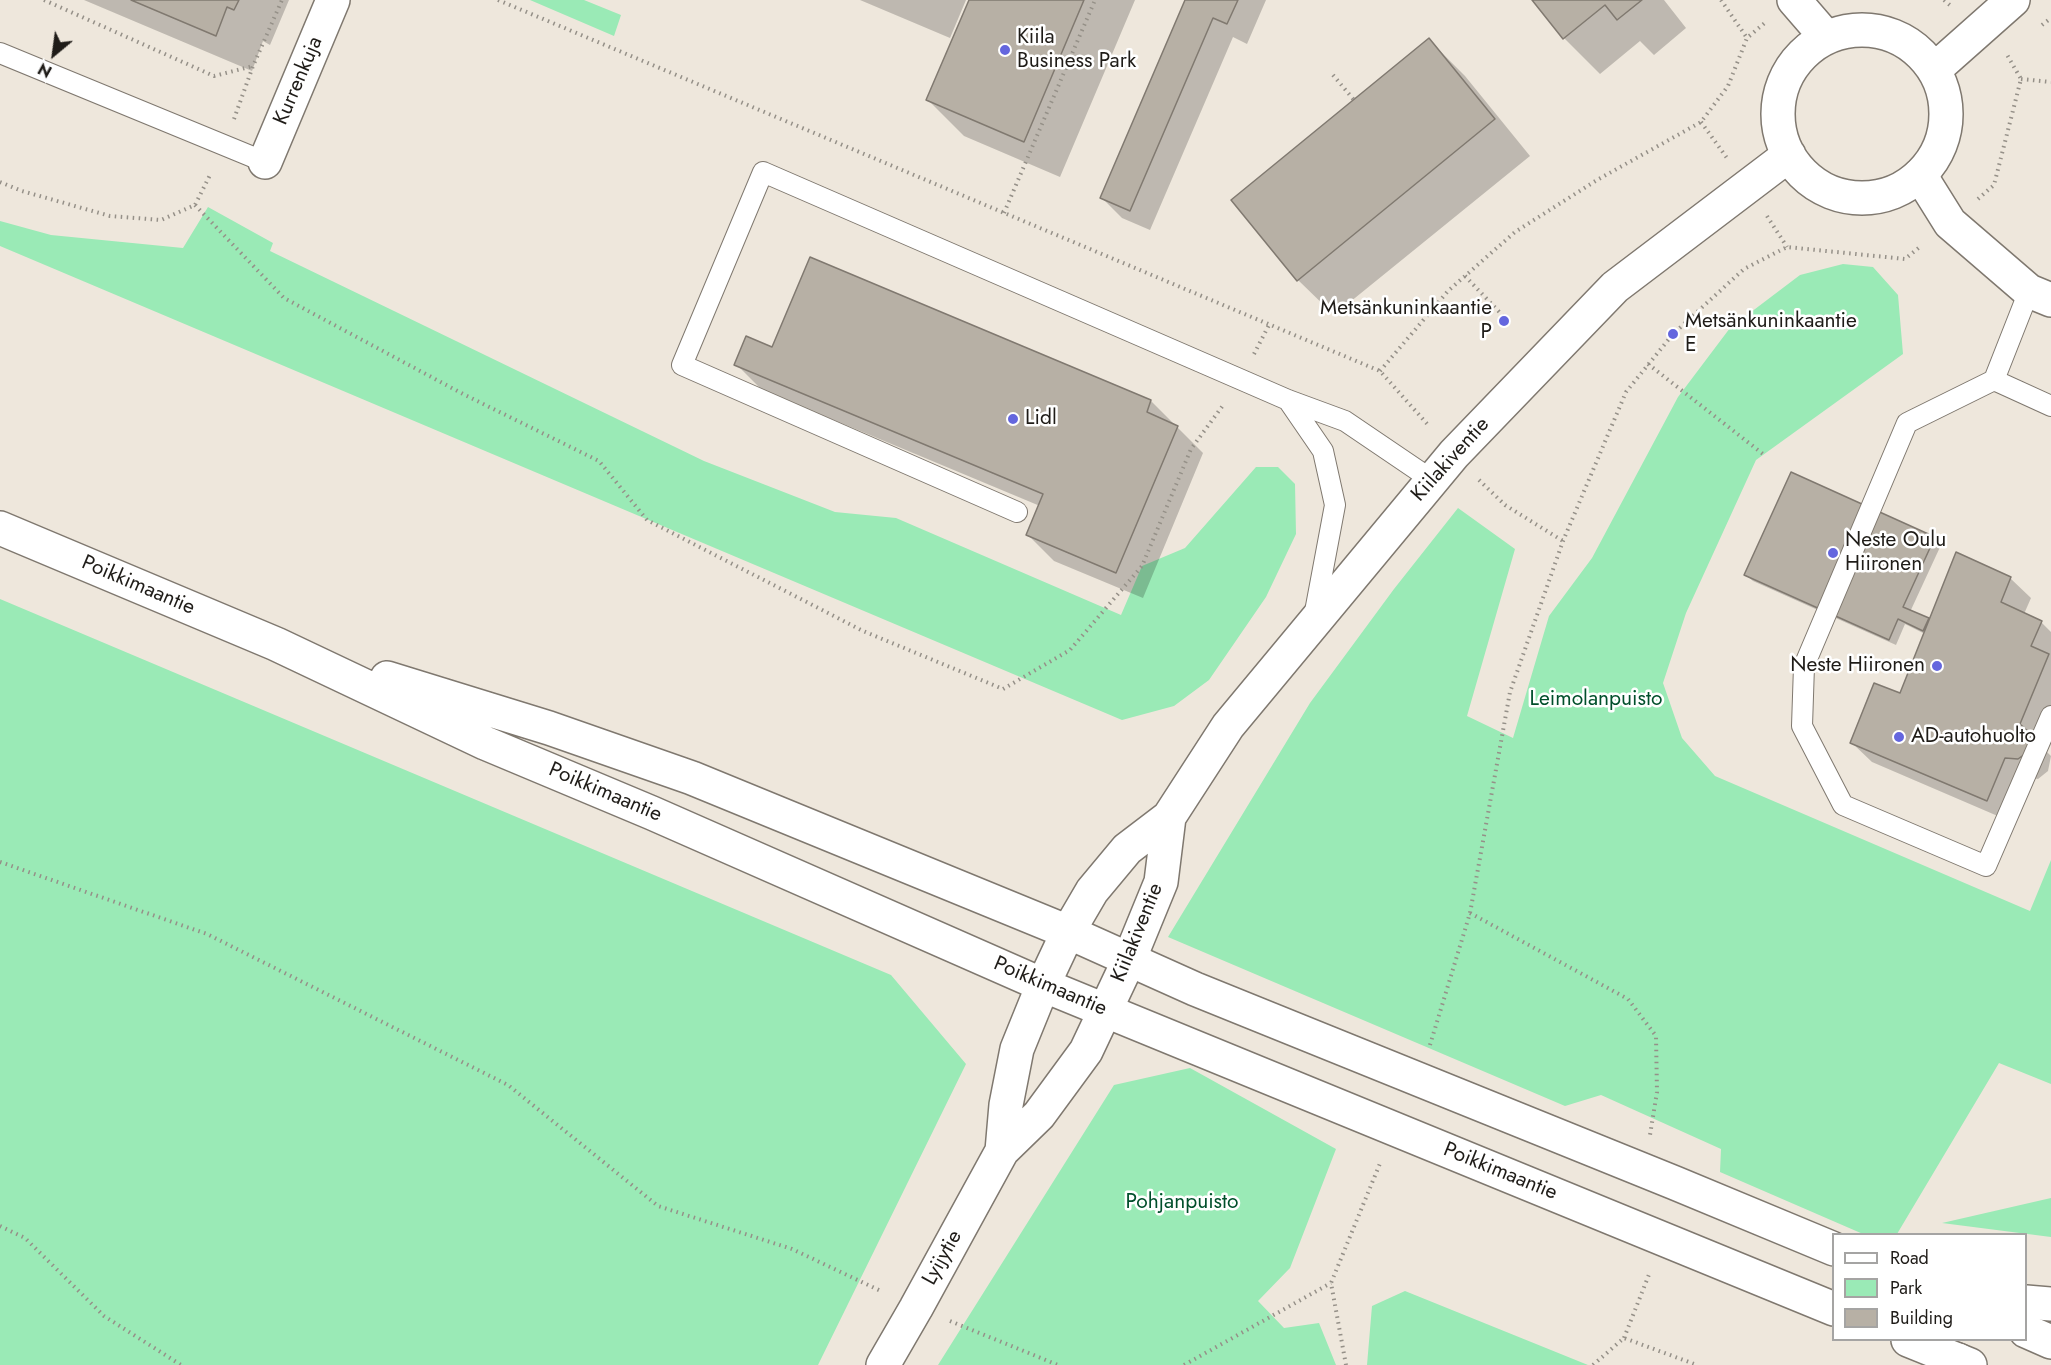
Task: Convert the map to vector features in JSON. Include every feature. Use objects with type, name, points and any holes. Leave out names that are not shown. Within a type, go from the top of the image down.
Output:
[{"type":"main road","name":"Kurrenkuja","points":[[265,162],[333,0]]},
{"type":"main road","points":[[1934,70],[2013,0]]},
{"type":"main road","points":[[1784,8],[1826,37]]},
{"type":"main road","points":[[1849,30],[1874,30],[1898,37],[1918,51],[1934,70],[1945,96],[1946,125],[1938,152],[1920,175],[1900,189],[1875,197],[1850,197],[1826,190],[1804,176],[1789,155],[1779,129],[1778,102],[1786,75],[1803,53],[1826,37],[1849,30]]},
{"type":"main road","name":"Kiilakiventie","points":[[1068,932],[1092,891],[1127,849],[1169,817],[1228,726],[1454,454],[1616,287],[1789,155]]},
{"type":"main road","points":[[1920,175],[1950,223],[2040,296]]},
{"type":"main road","name":"Poikkimaantie","points":[[0,528],[276,644],[485,743],[663,818],[1043,985],[1832,1309]]},
{"type":"main road","name":"Poikkimaantie","points":[[276,644],[549,728],[692,778],[1832,1249]]},
{"type":"main road","name":"Kiilakiventie","points":[[1105,1011],[1161,882],[1169,817]]},
{"type":"main road","name":"Lyijytie","points":[[1002,1150],[1006,1105],[1017,1048],[1068,932]]},
{"type":"main road","name":"Lyijytie","points":[[883,1365],[1002,1150],[1040,1115],[1086,1051],[1105,1011]]},
{"type":"main road","points":[[2027,1302],[2051,1304]]},
{"type":"main road","points":[[2027,1332],[2051,1342]]},
{"type":"main road","points":[[1910,1341],[1965,1363]]},
{"type":"lane","points":[[0,53],[265,162]]},
{"type":"lane","points":[[1017,513],[682,365],[763,172],[1288,400],[1345,421],[1432,480]]},
{"type":"lane","points":[[2040,296],[1994,380],[1907,423],[1804,666],[1802,726],[1843,806],[1986,866],[2051,717]]},
{"type":"lane","points":[[1994,380],[2051,406]]},
{"type":"lane","points":[[1288,400],[1323,451],[1335,505],[1313,621]]},
{"type":"path","points":[[44,0],[214,76],[254,66]]},
{"type":"path","points":[[0,182],[22,191],[110,216],[161,220],[195,205],[225,145],[254,66],[282,0]]},
{"type":"path","points":[[498,0],[1380,371],[1454,454],[1504,505],[1563,541]]},
{"type":"path","points":[[1004,213],[1095,0]]},
{"type":"path","points":[[1721,0],[1747,38]]},
{"type":"path","points":[[1380,371],[1448,291],[1515,232],[1597,180],[1701,122],[1728,86],[1747,38],[1784,8]]},
{"type":"path","points":[[2033,32],[2051,18]]},
{"type":"path","points":[[1427,1055],[1470,913],[1510,692],[1563,541],[1626,392],[1673,334],[1744,269],[1787,247],[1905,259],[1994,185],[2021,79],[2006,53],[2015,46]]},
{"type":"path","points":[[1333,75],[1354,100]]},
{"type":"path","points":[[2021,79],[2051,82]]},
{"type":"path","points":[[195,205],[284,298],[463,394],[599,461],[647,520],[863,631],[1003,690],[1070,650],[1142,566],[1191,449],[1241,379],[1270,324]]},
{"type":"path","points":[[1465,276],[1506,319]]},
{"type":"path","points":[[1648,364],[1763,454]]},
{"type":"path","points":[[0,862],[207,934],[508,1085],[658,1206],[792,1249],[916,1308],[1058,1365]]},
{"type":"path","points":[[1470,913],[1628,999],[1656,1036],[1658,1092],[1649,1140]]},
{"type":"path","points":[[1346,1365],[1331,1283],[1382,1157]]},
{"type":"path","points":[[0,1226],[25,1238],[104,1316],[181,1365]]},
{"type":"path","points":[[1593,1365],[1624,1338],[1652,1268]]},
{"type":"path","points":[[1184,1365],[1331,1283]]},
{"type":"path","points":[[1624,1338],[1697,1365]]},
{"type":"green space","points":[[530,0],[584,0],[621,15],[614,36]]},
{"type":"green space","points":[[208,207],[273,243],[270,251],[704,461],[835,512],[896,518],[1121,615],[1142,566],[1185,548],[1256,467],[1278,467],[1295,484],[1296,534],[1266,597],[1209,680],[1174,706],[1122,720],[0,246],[0,221],[51,235],[183,248]]},
{"type":"green space","name":"Leimolanpuisto","points":[[1843,264],[1873,267],[1898,295],[1903,354],[1756,460],[1686,613],[1663,683],[1682,738],[1715,776],[2030,911],[2051,860],[2051,1084],[1999,1063],[1898,1233],[1861,1233],[1720,1172],[1721,1149],[1601,1095],[1565,1106],[1168,937],[1310,703],[1394,589],[1458,508],[1515,549],[1467,716],[1513,738],[1549,616],[1592,558],[1678,397],[1730,328],[1800,275]]},
{"type":"green space","points":[[0,599],[891,975],[966,1064],[818,1365],[0,1365]]},
{"type":"green space","name":"Pohjanpuisto","points":[[1190,1068],[1336,1149],[1290,1268],[1258,1301],[1284,1328],[1319,1323],[1336,1365],[938,1365],[1114,1085]]},
{"type":"green space","points":[[2051,1198],[2051,1237],[1942,1223]]},
{"type":"green space","points":[[1405,1291],[1588,1365],[1367,1365],[1372,1306]]},
{"type":"building","points":[[131,0],[239,0],[234,10],[227,7],[216,36]]},
{"type":"building","name":"Kiila Business Park","points":[[969,0],[1084,0],[1024,142],[926,100]]},
{"type":"building","points":[[1185,0],[1238,0],[1227,24],[1213,18],[1130,211],[1100,198]]},
{"type":"building","points":[[1532,0],[1642,0],[1617,20],[1605,5],[1563,39]]},
{"type":"building","points":[[1429,38],[1495,119],[1297,281],[1231,200]]},
{"type":"building","name":"Lidl","points":[[810,257],[1151,400],[1147,412],[1178,426],[1116,573],[1026,535],[1043,494],[734,365],[746,336],[772,347]]},
{"type":"building","points":[[1791,472],[1935,537],[1903,607],[1929,618],[1923,631],[1898,619],[1889,640],[1744,575]]},
{"type":"building","points":[[1956,552],[2011,577],[2001,602],[2042,621],[2031,646],[2049,654],[2020,724],[2031,734],[2029,751],[2018,759],[2005,758],[1987,801],[1850,743],[1874,683],[1900,693]]},
{"type":"place","name":"Kiila Business Park","points":[[1005,50]]},
{"type":"place","name":"Metsänkuninkaantie P","points":[[1504,321]]},
{"type":"place","name":"Metsänkuninkaantie E","points":[[1673,334]]},
{"type":"place","name":"Lidl","points":[[1013,419]]},
{"type":"place","name":"Neste Oulu Hiironen","points":[[1833,553]]},
{"type":"place","name":"Neste Hiironen","points":[[1937,666]]},
{"type":"place","name":"AD-autohuolto","points":[[1899,737]]}]
